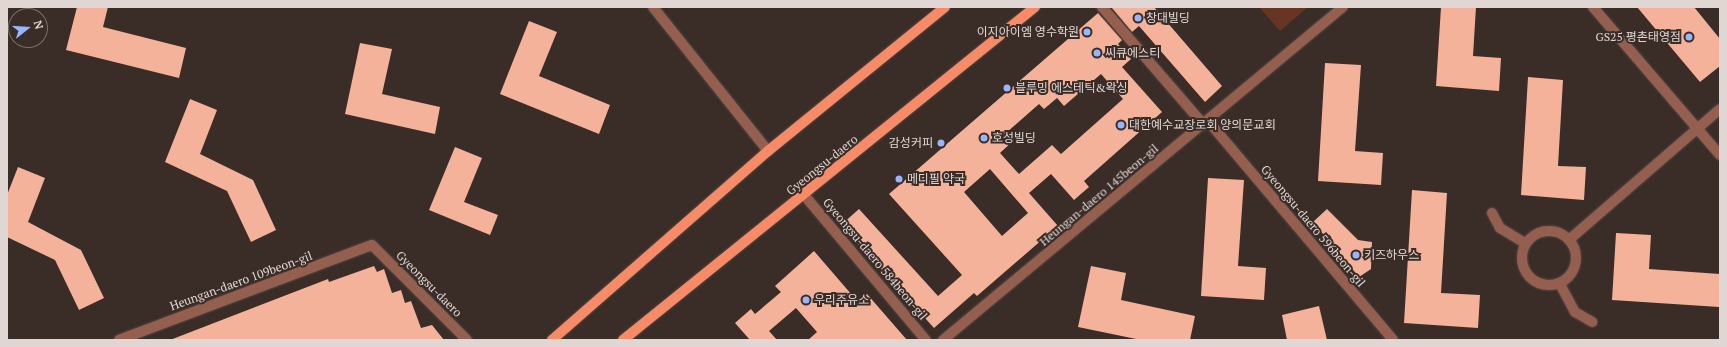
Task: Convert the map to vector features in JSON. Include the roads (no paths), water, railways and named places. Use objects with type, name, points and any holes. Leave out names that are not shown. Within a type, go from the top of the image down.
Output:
[{"type":"main road","points":[[552,340],[768,151],[945,7]]},
{"type":"main road","name":"Gyeongsu-daero","points":[[623,340],[805,196],[1035,7]]},
{"type":"street","points":[[653,7],[768,151]]},
{"type":"street","points":[[1102,7],[1204,125]]},
{"type":"street","name":"Heungan-daero 145beon-gil","points":[[943,340],[1204,125],[1343,7]]},
{"type":"street","points":[[1593,7],[1720,155]]},
{"type":"street","points":[[1570,239],[1720,110]]},
{"type":"street","name":"Gyeongsu-daero 596beon-gil","points":[[1214,128],[1393,340]]},
{"type":"street","name":"Gyeongsu-daero 584beon-gil","points":[[805,196],[926,340]]},
{"type":"street","points":[[1492,214],[1500,228],[1525,243]]},
{"type":"street","points":[[1556,230],[1570,239],[1577,256],[1573,273],[1560,284],[1542,285],[1528,276],[1521,260],[1525,243],[1538,232],[1556,230]]},
{"type":"street","name":"Heungan-daero 109beon-gil","points":[[119,340],[372,246]]},
{"type":"street","name":"Gyeongsu-daero","points":[[372,246],[467,340]]},
{"type":"street","points":[[1560,284],[1575,312],[1592,322]]},
{"type":"place","name":"창대빌딩","points":[[1138,18]]},
{"type":"place","name":"이지아이엠 영수학원","points":[[1087,32]]},
{"type":"place","name":"GS25 평촌태영점","points":[[1689,37]]},
{"type":"place","name":"씨큐에스티","points":[[1097,53]]},
{"type":"place","name":"블루밍 에스테틱&왁싱","points":[[1007,88]]},
{"type":"place","name":"대한예수교장로회 양의문교회","points":[[1121,125]]},
{"type":"place","name":"호성빌딩","points":[[984,138]]},
{"type":"place","name":"감성커피","points":[[941,143]]},
{"type":"place","name":"메디필 약국","points":[[899,179]]},
{"type":"place","name":"키즈하우스","points":[[1356,255]]},
{"type":"place","name":"우리주유소","points":[[806,300]]}]
